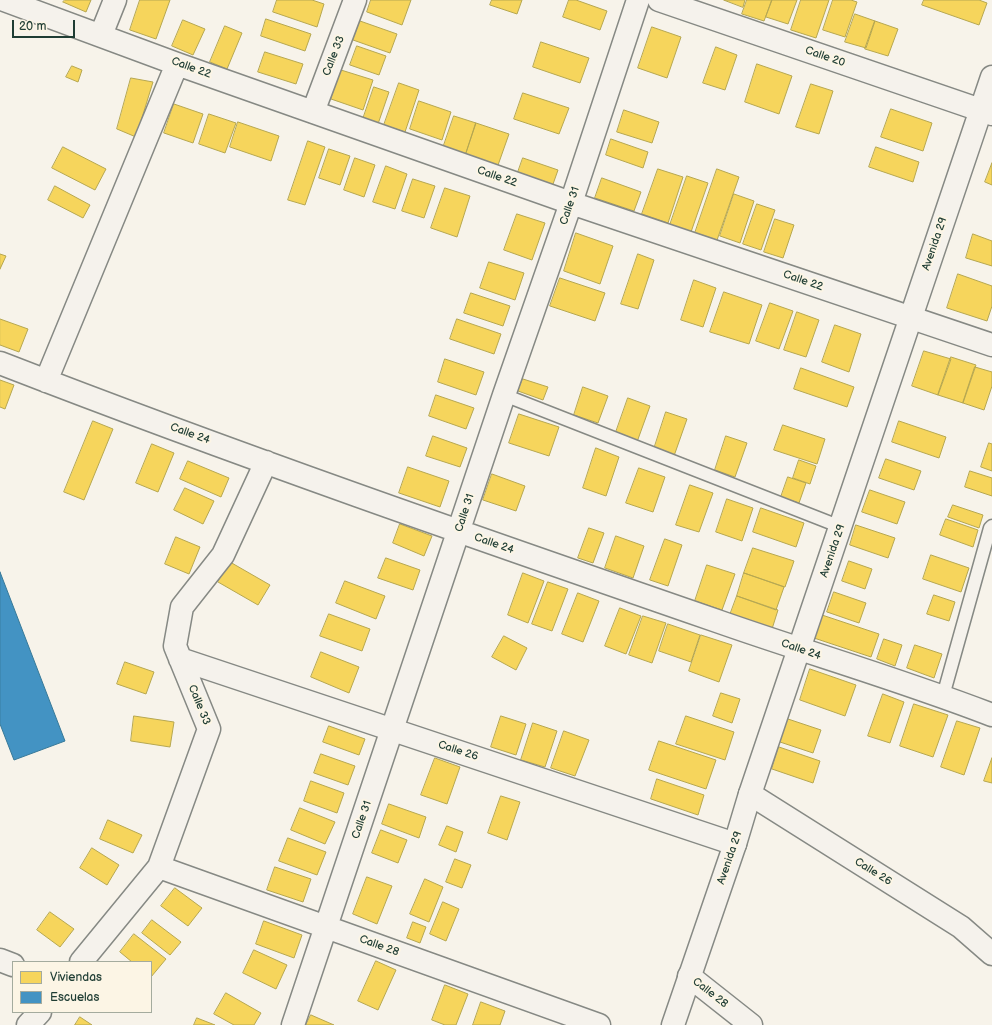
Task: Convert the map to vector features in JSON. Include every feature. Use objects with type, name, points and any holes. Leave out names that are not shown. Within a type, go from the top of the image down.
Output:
[{"type":"street","name":"Calle 22","points":[[4,0],[177,64],[571,203],[992,345]]},
{"type":"street","points":[[101,35],[115,0]]},
{"type":"street","name":"Calle 33","points":[[313,112],[355,0]]},
{"type":"street","name":"Calle 31","points":[[293,1025],[504,395],[571,203],[638,0]]},
{"type":"street","name":"Calle 20","points":[[659,0],[986,112]]},
{"type":"street","points":[[46,381],[177,64]]},
{"type":"street","name":"Avenida 29","points":[[672,1025],[735,844],[750,794],[841,527],[910,317],[986,112],[992,77]]},
{"type":"street","name":"Calle 24","points":[[0,363],[266,462],[459,531],[799,650],[943,696],[992,715]]},
{"type":"street","name":"Calle 33","points":[[82,961],[159,867],[209,729],[175,646],[182,607],[223,556],[266,462]]},
{"type":"street","name":"Calle 26","points":[[180,659],[735,844]]},
{"type":"street","name":"Calle 26","points":[[750,794],[961,927],[992,954]]},
{"type":"street","name":"Calle 28","points":[[159,867],[599,1025]]},
{"type":"street","points":[[0,960],[12,965]]},
{"type":"street","name":"Calle 28","points":[[689,976],[750,1025]]},
{"type":"street","points":[[28,1025],[39,1013]]},
{"type":"lane","points":[[504,395],[841,527]]},
{"type":"lane","points":[[943,696],[990,528],[992,526]]},
{"type":"building: Viviendas","points":[[65,0],[91,0],[86,12],[63,2]]},
{"type":"building: Viviendas","points":[[140,0],[170,0],[156,39],[130,30]]},
{"type":"building: Viviendas","points":[[277,0],[312,0],[324,4],[317,27],[273,12]]},
{"type":"building: Viviendas","points":[[371,0],[411,0],[402,25],[367,12]]},
{"type":"building: Viviendas","points":[[492,0],[522,0],[517,14],[490,5]]},
{"type":"building: Viviendas","points":[[569,0],[576,0],[607,11],[600,30],[563,17]]},
{"type":"building: Viviendas","points":[[724,0],[745,0],[743,7]]},
{"type":"building: Viviendas","points":[[747,0],[772,0],[764,21],[742,14]]},
{"type":"building: Viviendas","points":[[772,0],[797,0],[788,24],[766,17]]},
{"type":"building: Viviendas","points":[[801,0],[829,0],[816,38],[791,30]]},
{"type":"building: Viviendas","points":[[833,0],[851,0],[857,2],[845,37],[823,30]]},
{"type":"building: Viviendas","points":[[924,0],[979,0],[987,3],[979,25],[922,5]]},
{"type":"building: Viviendas","points":[[855,14],[875,21],[866,48],[845,42]]},
{"type":"building: Viviendas","points":[[266,19],[311,34],[305,51],[261,36]]},
{"type":"building: Viviendas","points":[[183,20],[205,29],[193,55],[172,46]]},
{"type":"building: Viviendas","points":[[360,21],[397,34],[390,53],[353,40]]},
{"type":"building: Viviendas","points":[[875,21],[898,29],[888,56],[865,49]]},
{"type":"building: Viviendas","points":[[225,26],[242,33],[227,69],[210,62]]},
{"type":"building: Viviendas","points":[[652,27],[681,37],[667,78],[638,68]]},
{"type":"building: Viviendas","points":[[541,42],[589,58],[580,83],[533,67]]},
{"type":"building: Viviendas","points":[[357,46],[386,56],[379,75],[350,65]]},
{"type":"building: Viviendas","points":[[716,47],[737,55],[725,90],[703,83]]},
{"type":"building: Viviendas","points":[[265,52],[303,64],[296,84],[258,72]]},
{"type":"building: Viviendas","points":[[757,64],[792,76],[779,114],[745,102]]},
{"type":"building: Viviendas","points":[[72,66],[82,70],[78,82],[66,77]]},
{"type":"building: Viviendas","points":[[341,70],[373,80],[363,110],[331,99]]},
{"type":"building: Viviendas","points":[[131,78],[153,82],[136,137],[117,129]]},
{"type":"building: Viviendas","points":[[399,83],[419,90],[405,132],[384,125]]},
{"type":"building: Viviendas","points":[[811,84],[833,91],[819,134],[796,127]]},
{"type":"building: Viviendas","points":[[374,87],[389,92],[378,124],[363,119]]},
{"type":"building: Viviendas","points":[[523,93],[569,108],[559,134],[514,119]]},
{"type":"building: Viviendas","points":[[419,101],[451,112],[442,140],[410,129]]},
{"type":"building: Viviendas","points":[[174,104],[203,114],[193,143],[164,133]]},
{"type":"building: Viviendas","points":[[891,109],[932,123],[923,151],[881,137]]},
{"type":"building: Viviendas","points":[[624,110],[659,122],[652,143],[617,132]]},
{"type":"building: Viviendas","points":[[209,114],[236,123],[225,153],[199,144]]},
{"type":"building: Viviendas","points":[[454,116],[476,123],[465,156],[443,148]]},
{"type":"building: Viviendas","points":[[238,122],[279,136],[271,161],[230,147]]},
{"type":"building: Viviendas","points":[[476,123],[509,134],[497,168],[465,157]]},
{"type":"building: Viviendas","points":[[611,139],[648,152],[643,168],[606,155]]},
{"type":"building: Viviendas","points":[[308,141],[325,147],[305,205],[288,200]]},
{"type":"building: Viviendas","points":[[63,147],[106,169],[95,190],[52,168]]},
{"type":"building: Viviendas","points":[[876,147],[919,162],[913,182],[869,167]]},
{"type":"building: Viviendas","points":[[329,149],[350,156],[340,185],[319,178]]},
{"type":"building: Viviendas","points":[[355,158],[375,165],[364,197],[344,190]]},
{"type":"building: Viviendas","points":[[523,158],[558,170],[552,187],[517,175]]},
{"type":"building: Viviendas","points":[[992,163],[992,185],[985,182]]},
{"type":"building: Viviendas","points":[[386,166],[407,174],[395,209],[373,202]]},
{"type":"building: Viviendas","points":[[658,169],[683,177],[668,223],[642,214]]},
{"type":"building: Viviendas","points":[[717,169],[739,177],[716,243],[694,236]]},
{"type":"building: Viviendas","points":[[687,176],[708,183],[691,232],[670,225]]},
{"type":"building: Viviendas","points":[[602,178],[641,192],[634,211],[595,198]]},
{"type":"building: Viviendas","points":[[413,179],[435,186],[424,218],[402,211]]},
{"type":"building: Viviendas","points":[[55,186],[90,205],[83,218],[48,200]]},
{"type":"building: Viviendas","points":[[445,188],[470,196],[457,237],[431,228]]},
{"type":"building: Viviendas","points":[[734,194],[754,201],[740,243],[720,236]]},
{"type":"building: Viviendas","points":[[757,204],[775,210],[761,250],[743,244]]},
{"type":"building: Viviendas","points":[[517,214],[545,223],[532,260],[504,250]]},
{"type":"building: Viviendas","points":[[775,219],[794,225],[783,258],[764,252]]},
{"type":"building: Viviendas","points":[[576,233],[613,246],[600,284],[564,271]]},
{"type":"building: Viviendas","points":[[973,234],[992,241],[992,266],[966,258]]},
{"type":"building: Viviendas","points":[[0,254],[6,256],[0,269]]},
{"type":"building: Viviendas","points":[[638,254],[654,260],[638,309],[621,304]]},
{"type":"building: Viviendas","points":[[489,262],[524,273],[515,300],[480,288]]},
{"type":"building: Viviendas","points":[[958,274],[992,286],[992,306],[987,321],[947,308]]},
{"type":"building: Viviendas","points":[[560,278],[605,293],[595,321],[550,306]]},
{"type":"building: Viviendas","points":[[694,280],[716,288],[703,327],[681,320]]},
{"type":"building: Viviendas","points":[[724,292],[762,305],[749,344],[710,332]]},
{"type":"building: Viviendas","points":[[471,293],[510,306],[503,326],[464,313]]},
{"type":"building: Viviendas","points":[[770,303],[793,311],[779,349],[756,341]]},
{"type":"building: Viviendas","points":[[797,312],[819,320],[806,357],[784,350]]},
{"type":"building: Viviendas","points":[[0,319],[28,329],[19,352],[0,345]]},
{"type":"building: Viviendas","points":[[457,319],[501,334],[494,354],[450,339]]},
{"type":"building: Viviendas","points":[[835,325],[861,334],[849,372],[822,362]]},
{"type":"building: Viviendas","points":[[924,351],[951,359],[938,395],[912,386]]},
{"type":"building: Viviendas","points":[[951,357],[976,365],[963,403],[938,395]]},
{"type":"building: Viviendas","points":[[445,359],[484,372],[476,395],[438,382]]},
{"type":"building: Viviendas","points":[[975,367],[992,372],[992,386],[984,410],[963,403]]},
{"type":"building: Viviendas","points":[[801,368],[854,387],[847,407],[794,389]]},
{"type":"building: Viviendas","points":[[523,379],[548,387],[543,400],[518,391]]},
{"type":"building: Viviendas","points":[[0,380],[14,385],[5,409],[0,407]]},
{"type":"building: Viviendas","points":[[583,387],[608,396],[598,423],[574,415]]},
{"type":"building: Viviendas","points":[[436,395],[474,408],[466,429],[429,416]]},
{"type":"building: Viviendas","points":[[628,398],[650,406],[637,442],[615,435]]},
{"type":"building: Viviendas","points":[[666,412],[687,419],[674,456],[654,449]]},
{"type":"building: Viviendas","points":[[519,414],[559,427],[549,456],[509,443]]},
{"type":"building: Viviendas","points":[[93,421],[113,429],[84,500],[64,492]]},
{"type":"building: Viviendas","points":[[899,421],[946,437],[939,458],[892,442]]},
{"type":"building: Viviendas","points":[[783,425],[825,439],[817,464],[774,450]]},
{"type":"building: Viviendas","points":[[433,436],[467,448],[460,467],[426,456]]},
{"type":"building: Viviendas","points":[[726,436],[747,443],[735,477],[715,470]]},
{"type":"building: Viviendas","points":[[989,443],[992,444],[992,471],[981,467]]},
{"type":"building: Viviendas","points":[[152,444],[174,453],[158,492],[136,483]]},
{"type":"building: Viviendas","points":[[596,448],[619,457],[606,496],[583,488]]},
{"type":"building: Viviendas","points":[[886,459],[921,471],[914,490],[879,478]]},
{"type":"building: Viviendas","points":[[799,460],[816,466],[810,484],[793,478]]},
{"type":"building: Viviendas","points":[[188,461],[229,478],[221,497],[180,479]]},
{"type":"building: Viviendas","points":[[408,467],[449,481],[440,507],[399,493]]},
{"type":"building: Viviendas","points":[[639,468],[665,477],[653,512],[626,503]]},
{"type":"building: Viviendas","points":[[970,471],[992,478],[992,496],[965,487]]},
{"type":"building: Viviendas","points":[[492,474],[525,486],[516,511],[483,500]]},
{"type":"building: Viviendas","points":[[788,477],[806,483],[799,503],[781,497]]},
{"type":"building: Viviendas","points":[[690,485],[713,493],[699,532],[676,525]]},
{"type":"building: Viviendas","points":[[185,488],[214,501],[203,524],[174,510]]},
{"type":"building: Viviendas","points":[[870,490],[905,502],[897,524],[862,512]]},
{"type":"building: Viviendas","points":[[727,499],[753,508],[742,541],[716,532]]},
{"type":"building: Viviendas","points":[[953,505],[983,515],[979,528],[948,517]]},
{"type":"building: Viviendas","points":[[761,508],[804,523],[796,547],[753,532]]},
{"type":"building: Viviendas","points":[[946,519],[978,530],[973,547],[940,535]]},
{"type":"building: Viviendas","points":[[400,524],[432,536],[424,556],[393,543]]},
{"type":"building: Viviendas","points":[[856,525],[895,538],[888,558],[850,545]]},
{"type":"building: Viviendas","points":[[589,528],[604,533],[593,563],[578,558]]},
{"type":"building: Viviendas","points":[[616,536],[644,546],[633,578],[605,568]]},
{"type":"building: Viviendas","points":[[176,537],[200,547],[189,574],[165,564]]},
{"type":"building: Viviendas","points":[[665,539],[682,545],[668,586],[650,580]]},
{"type":"building: Viviendas","points":[[753,548],[794,561],[785,587],[744,573]]},
{"type":"building: Viviendas","points":[[931,555],[969,568],[961,592],[923,579]]},
{"type":"building: Viviendas","points":[[386,558],[420,570],[413,590],[378,578]]},
{"type":"building: Viviendas","points":[[849,561],[872,569],[865,589],[842,581]]},
{"type":"building: Viviendas","points":[[230,562],[270,585],[258,605],[218,582]]},
{"type":"building: Viviendas","points":[[707,565],[735,574],[722,610],[695,601]]},
{"type":"building: Viviendas","points":[[523,573],[544,581],[528,623],[508,615]]},
{"type":"building: Viviendas","points":[[744,573],[784,587],[776,610],[737,596]]},
{"type":"building: Viviendas","points":[[345,581],[385,596],[376,619],[336,603]]},
{"type":"building: Viviendas","points":[[548,582],[568,589],[552,631],[532,624]]},
{"type":"building: Viviendas","points":[[834,592],[866,603],[859,623],[827,612]]},
{"type":"building: Viviendas","points":[[578,593],[599,601],[583,642],[562,634]]},
{"type":"building: Viviendas","points":[[934,595],[955,602],[949,621],[927,614]]},
{"type":"building: Viviendas","points":[[737,596],[778,610],[772,629],[730,615]]},
{"type":"building: Viviendas","points":[[620,608],[641,616],[626,654],[605,646]]},
{"type":"building: Viviendas","points":[[329,614],[370,629],[362,651],[320,636]]},
{"type":"building: Viviendas","points":[[822,615],[879,634],[871,657],[814,638]]},
{"type":"building: Viviendas","points":[[643,616],[666,623],[652,663],[629,655]]},
{"type":"building: Viviendas","points":[[668,624],[700,635],[691,662],[659,651]]},
{"type":"building: Viviendas","points":[[701,635],[732,645],[719,682],[689,671]]},
{"type":"building: Viviendas","points":[[504,636],[527,648],[516,670],[492,657]]},
{"type":"building: Viviendas","points":[[884,639],[902,645],[895,666],[877,659]]},
{"type":"building: Viviendas","points":[[915,645],[942,654],[934,678],[907,668]]},
{"type":"building: Viviendas","points":[[321,652],[359,667],[349,693],[311,677]]},
{"type":"building: Viviendas","points":[[125,662],[154,672],[146,694],[117,684]]},
{"type":"building: Viviendas","points":[[810,669],[856,685],[845,716],[800,700]]},
{"type":"building: Viviendas","points":[[721,693],[740,699],[732,723],[713,716]]},
{"type":"building: Viviendas","points":[[883,694],[904,702],[890,743],[868,736]]},
{"type":"building: Viviendas","points":[[914,704],[948,715],[933,757],[900,746]]},
{"type":"building: Viviendas","points":[[134,716],[174,722],[170,747],[131,741]]},
{"type":"building: Viviendas","points":[[501,716],[526,724],[516,755],[491,747]]},
{"type":"building: Viviendas","points":[[686,716],[734,732],[725,760],[676,744]]},
{"type":"building: Viviendas","points":[[788,719],[821,730],[813,753],[780,742]]},
{"type":"building: Viviendas","points":[[957,721],[980,728],[964,775],[941,767]]},
{"type":"building: Viviendas","points":[[533,723],[557,731],[545,767],[521,760]]},
{"type":"building: Viviendas","points":[[329,726],[365,739],[359,755],[323,742]]},
{"type":"building: Viviendas","points":[[564,731],[589,740],[575,776],[551,768]]},
{"type":"building: Viviendas","points":[[659,741],[716,760],[706,789],[649,770]]},
{"type":"building: Viviendas","points":[[779,747],[820,761],[813,783],[772,769]]},
{"type":"building: Viviendas","points":[[321,754],[355,766],[348,785],[314,773]]},
{"type":"building: Viviendas","points":[[435,758],[460,767],[447,804],[421,795]]},
{"type":"building: Viviendas","points":[[992,758],[992,783],[984,781]]},
{"type":"building: Viviendas","points":[[657,779],[704,795],[698,815],[651,799]]},
{"type":"building: Viviendas","points":[[311,781],[344,793],[337,813],[304,801]]},
{"type":"building: Viviendas","points":[[501,796],[520,802],[507,840],[488,833]]},
{"type":"building: Viviendas","points":[[389,804],[426,817],[419,838],[382,824]]},
{"type":"building: Viviendas","points":[[300,808],[335,822],[325,844],[291,830]]},
{"type":"building: Viviendas","points":[[108,820],[142,835],[133,853],[100,839]]},
{"type":"building: Viviendas","points":[[447,826],[463,832],[456,852],[439,845]]},
{"type":"building: Viviendas","points":[[381,830],[407,840],[398,863],[372,853]]},
{"type":"building: Viviendas","points":[[288,838],[326,852],[317,875],[279,861]]},
{"type":"building: Viviendas","points":[[92,848],[119,865],[107,885],[80,868]]},
{"type":"building: Viviendas","points":[[455,859],[471,865],[462,888],[446,882]]},
{"type":"building: Viviendas","points":[[275,867],[311,879],[303,902],[267,890]]},
{"type":"building: Viviendas","points":[[367,877],[392,886],[377,924],[353,914]]},
{"type":"building: Viviendas","points":[[425,879],[443,887],[429,922],[410,914]]},
{"type":"building: Viviendas","points":[[175,888],[202,908],[188,926],[161,906]]},
{"type":"building: Viviendas","points":[[443,902],[459,909],[446,941],[430,934]]},
{"type":"building: Viviendas","points":[[50,912],[74,929],[60,947],[37,930]]},
{"type":"building: Viviendas","points":[[152,920],[181,942],[170,955],[142,933]]},
{"type":"building: Viviendas","points":[[264,921],[302,935],[294,958],[256,944]]},
{"type":"building: Viviendas","points":[[413,922],[426,927],[420,943],[407,938]]},
{"type":"building: Viviendas","points":[[134,934],[166,959],[152,976],[152,961],[131,961],[120,952]]},
{"type":"building: Viviendas","points":[[254,950],[287,965],[276,989],[243,973]]},
{"type":"building: Viviendas","points":[[376,961],[396,970],[378,1010],[358,1001]]},
{"type":"building: Viviendas","points":[[445,985],[468,994],[456,1025],[445,1025],[432,1020]]},
{"type":"building: Viviendas","points":[[226,993],[261,1013],[254,1025],[234,1025],[214,1014]]},
{"type":"building: Viviendas","points":[[481,1002],[505,1011],[500,1025],[473,1025]]},
{"type":"building: Viviendas","points":[[311,1015],[334,1025],[306,1025]]},
{"type":"building: Viviendas","points":[[80,1017],[92,1025],[75,1025]]},
{"type":"building: Viviendas","points":[[197,1018],[215,1025],[194,1025]]},
{"type":"building: Escuelas","points":[[0,572],[65,741],[14,760],[0,724]]}]
